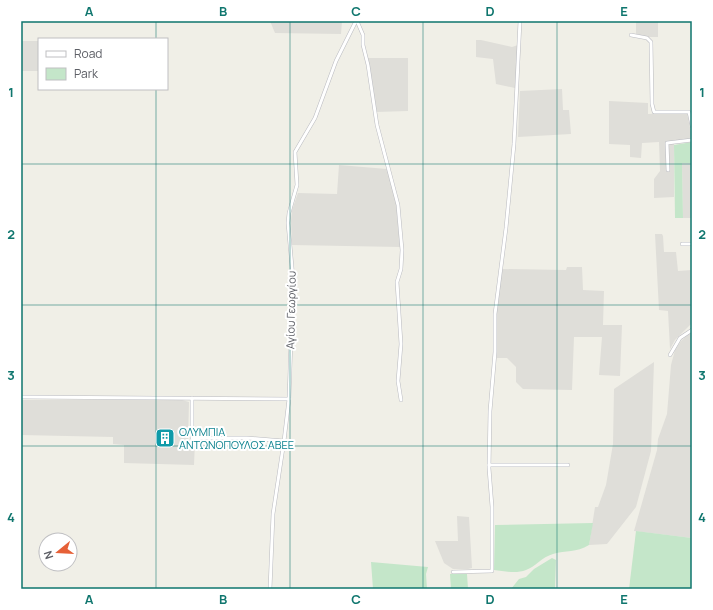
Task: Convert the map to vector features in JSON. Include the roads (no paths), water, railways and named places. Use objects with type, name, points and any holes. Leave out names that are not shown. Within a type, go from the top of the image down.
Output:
[{"type":"street","name":"Αγίου Γεωργίου","points":[[270,589],[273,514],[284,441],[288,399],[293,278],[288,223],[289,213],[297,185],[295,152],[315,118],[336,61],[357,21]]},
{"type":"street","points":[[357,21],[363,35],[374,114],[392,179],[398,212],[402,250],[401,269],[397,282],[401,344],[398,381],[401,400]]},
{"type":"street","points":[[453,572],[492,572],[492,507],[489,466],[490,411],[495,352],[495,314],[506,228],[514,144],[520,21]]},
{"type":"street","points":[[631,35],[647,38],[651,42],[652,104],[654,112],[689,112],[692,126]]},
{"type":"street","points":[[668,170],[667,143],[692,140]]},
{"type":"street","points":[[682,244],[692,244]]},
{"type":"street","points":[[670,355],[680,338],[692,330]]},
{"type":"street","points":[[21,398],[288,399]]},
{"type":"street","points":[[192,398],[192,438],[247,438],[284,441]]},
{"type":"street","points":[[489,466],[568,465]]},
{"type":"place","name":"ΟΛΥΜΠΙΑ ΑΝΤΩΝΟΠΟΥΛΟΣ ΑΒΕΕ","points":[[165,438]]}]
